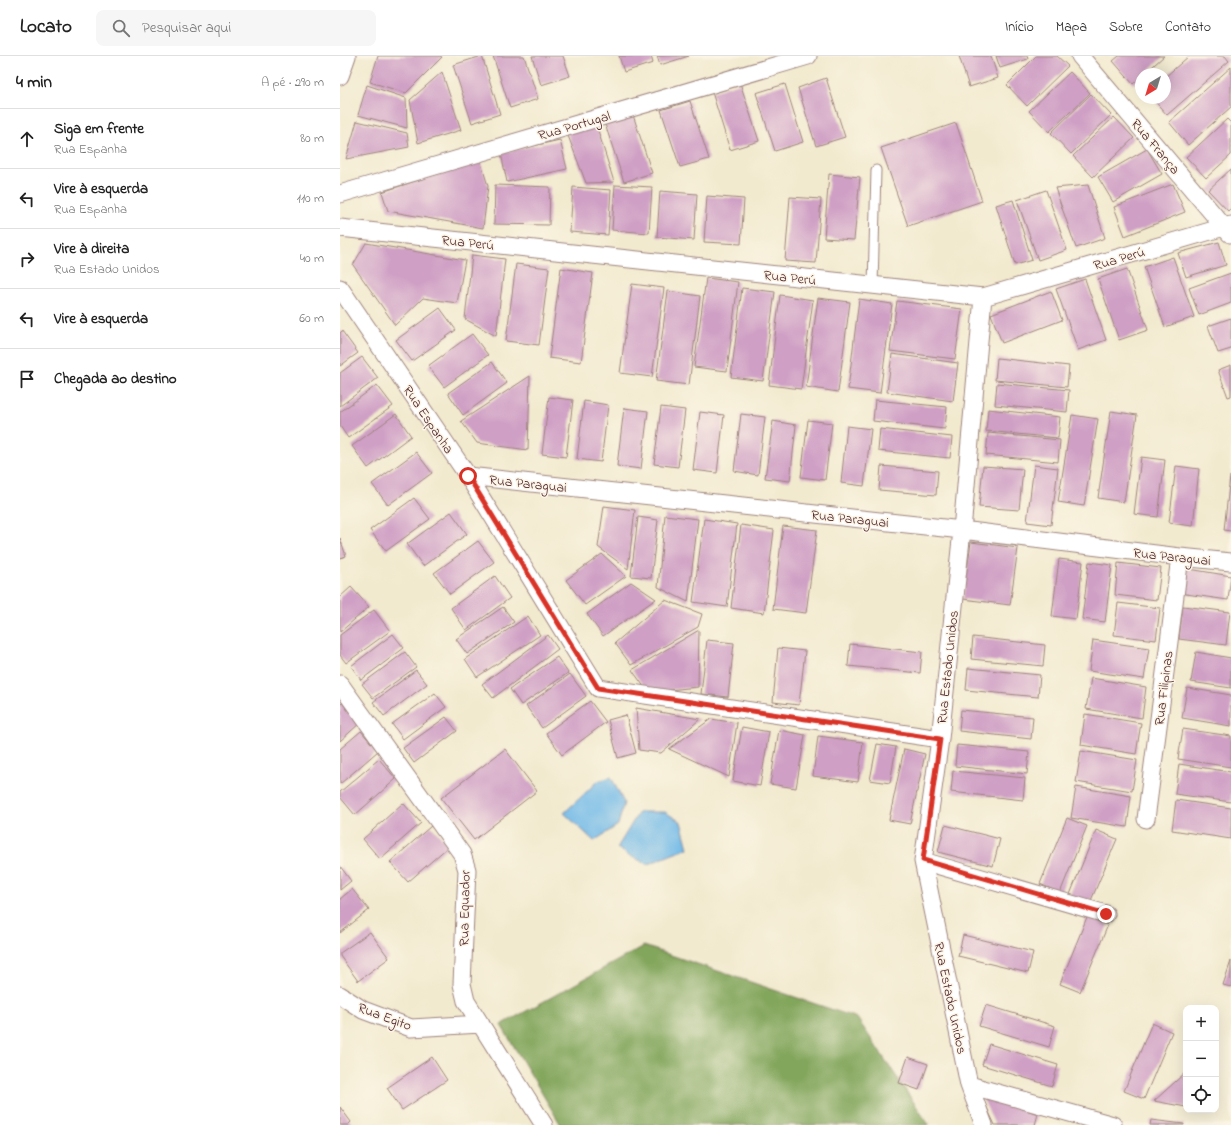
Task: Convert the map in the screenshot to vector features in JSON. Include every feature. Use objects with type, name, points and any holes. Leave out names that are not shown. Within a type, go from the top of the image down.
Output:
[{"type":"street","points":[[340,76],[347,56]]},
{"type":"street","name":"Rua Portugal","points":[[340,194],[808,56]]},
{"type":"street","name":"Rua França","points":[[1080,56],[1229,229]]},
{"type":"street","name":"Rua Perú","points":[[340,228],[983,297],[1229,229]]},
{"type":"street","name":"Rua Espanha","points":[[340,288],[468,476],[598,688],[940,739]]},
{"type":"street","name":"Rua Estado Unidos","points":[[983,297],[962,530],[940,739],[923,860],[969,1085],[984,1125]]},
{"type":"street","name":"Rua Paraguai","points":[[468,476],[962,530],[1231,562]]},
{"type":"street","name":"Rua Filipinas","points":[[1146,819],[1180,557]]},
{"type":"street","name":"Rua Equador","points":[[340,684],[462,854],[467,870],[462,984],[466,1001],[544,1125]]},
{"type":"street","points":[[923,860],[1106,914]]},
{"type":"street","name":"Rua Egito","points":[[340,995],[363,1010],[411,1028],[481,1024]]},
{"type":"street","points":[[969,1085],[1112,1125]]},
{"type":"lane","points":[[873,286],[876,170]]},
{"type":"green space","points":[[644,946],[857,1018],[929,1125],[561,1125],[501,1025]]},
{"type":"water","points":[[611,777],[624,803],[618,825],[594,841],[564,813],[598,781]]},
{"type":"water","points":[[639,812],[665,812],[681,822],[688,848],[648,864],[617,848]]},
{"type":"building","points":[[378,56],[442,57],[406,93],[370,82]]},
{"type":"building","points":[[482,56],[500,114],[472,123],[453,65]]},
{"type":"building","points":[[493,56],[524,56],[538,99],[510,108]]},
{"type":"building","points":[[532,56],[563,56],[570,76],[541,85]]},
{"type":"building","points":[[619,56],[651,56],[653,63],[624,72]]},
{"type":"building","points":[[657,56],[689,56],[660,65]]},
{"type":"building","points":[[959,56],[991,56],[998,78],[969,87]]},
{"type":"building","points":[[996,56],[1027,56],[1028,59],[1000,68]]},
{"type":"building","points":[[1036,56],[1057,56],[1068,66],[1027,106],[1007,85]]},
{"type":"building","points":[[1119,56],[1164,56],[1151,68],[1135,68],[1135,82],[1133,84],[1113,61]]},
{"type":"building","points":[[1189,56],[1225,56],[1229,61],[1167,115],[1157,104],[1171,104],[1171,72]]},
{"type":"building","points":[[1231,67],[1231,107],[1188,145],[1169,122]]},
{"type":"building","points":[[442,72],[461,130],[418,143],[410,100]]},
{"type":"building","points":[[1070,72],[1090,93],[1049,132],[1029,111]]},
{"type":"building","points":[[826,78],[845,137],[816,146],[798,88]]},
{"type":"building","points":[[740,83],[759,141],[730,150],[712,92]]},
{"type":"building","points":[[785,84],[803,142],[775,151],[756,93]]},
{"type":"building","points":[[367,85],[406,98],[407,128],[358,115]]},
{"type":"building","points":[[1091,94],[1111,115],[1071,154],[1051,133]]},
{"type":"building","points":[[690,101],[709,159],[680,167],[661,110]]},
{"type":"building","points":[[633,115],[652,173],[624,182],[605,124]]},
{"type":"building","points":[[1114,117],[1134,138],[1093,177],[1073,156]]},
{"type":"building","points":[[1227,119],[1231,123],[1231,155],[1206,178],[1186,157]]},
{"type":"building","points":[[357,121],[407,133],[409,147],[346,159]]},
{"type":"building","points":[[956,123],[982,201],[908,226],[881,148]]},
{"type":"building","points":[[596,124],[614,182],[586,183],[567,133]]},
{"type":"building","points":[[560,140],[567,169],[507,182],[501,153]]},
{"type":"building","points":[[1147,149],[1162,174],[1113,202],[1098,177]]},
{"type":"building","points":[[480,160],[488,186],[483,228],[388,211],[382,192]]},
{"type":"building","points":[[1231,169],[1231,208],[1228,211],[1208,190]]},
{"type":"building","points":[[829,174],[860,177],[854,240],[824,238]]},
{"type":"building","points":[[1173,184],[1185,212],[1125,236],[1114,207]]},
{"type":"building","points":[[495,185],[550,187],[549,225],[494,224]]},
{"type":"building","points":[[615,185],[652,187],[649,233],[612,230]]},
{"type":"building","points":[[1088,185],[1105,238],[1076,248],[1055,188]]},
{"type":"building","points":[[573,187],[611,190],[608,235],[570,232]]},
{"type":"building","points":[[1046,190],[1067,250],[1038,260],[1017,200]]},
{"type":"building","points":[[660,191],[697,194],[694,240],[657,237]]},
{"type":"building","points":[[707,196],[744,199],[741,244],[704,242]]},
{"type":"building","points":[[790,197],[821,199],[816,263],[785,261]]},
{"type":"building","points":[[1013,200],[1032,260],[1015,265],[996,205]]},
{"type":"building","points":[[1219,242],[1226,265],[1186,277],[1178,253]]},
{"type":"building","points":[[366,243],[465,260],[457,303],[423,298],[395,325],[353,265]]},
{"type":"building","points":[[472,255],[505,259],[496,336],[465,319]]},
{"type":"building","points":[[1173,257],[1194,317],[1165,327],[1144,267]]},
{"type":"building","points":[[516,264],[549,268],[539,345],[506,341]]},
{"type":"building","points":[[561,268],[593,273],[581,362],[549,358]]},
{"type":"building","points":[[1127,269],[1148,330],[1119,340],[1098,279]]},
{"type":"building","points":[[1231,273],[1231,303],[1199,315],[1189,288]]},
{"type":"building","points":[[706,278],[738,282],[727,371],[694,367]]},
{"type":"building","points":[[1085,279],[1106,340],[1078,350],[1056,289]]},
{"type":"building","points":[[632,284],[664,288],[652,377],[620,373]]},
{"type":"building","points":[[742,288],[775,292],[763,381],[731,377]]},
{"type":"building","points":[[668,291],[700,296],[689,385],[656,381]]},
{"type":"building","points":[[1051,291],[1062,320],[1002,343],[991,314]]},
{"type":"building","points":[[780,295],[813,300],[801,389],[769,385]]},
{"type":"building","points":[[818,298],[850,302],[838,392],[806,387]]},
{"type":"building","points":[[859,299],[892,304],[880,393],[848,389]]},
{"type":"building","points":[[897,301],[962,309],[955,359],[890,351]]},
{"type":"building","points":[[440,308],[456,330],[412,361],[396,340]]},
{"type":"building","points":[[1231,318],[1231,349],[1218,353],[1208,326]]},
{"type":"building","points":[[342,331],[358,353],[340,366],[340,333]]},
{"type":"building","points":[[472,334],[488,355],[444,387],[428,366]]},
{"type":"building","points":[[892,354],[958,363],[953,401],[887,392]]},
{"type":"building","points":[[362,357],[378,378],[340,406],[340,373]]},
{"type":"building","points":[[997,358],[1069,366],[1067,387],[995,380]]},
{"type":"building","points":[[492,362],[507,383],[463,415],[448,393]]},
{"type":"building","points":[[1231,365],[1231,396],[1228,397],[1218,370]]},
{"type":"building","points":[[530,376],[528,450],[477,443],[461,421]]},
{"type":"building","points":[[997,383],[1069,390],[1067,412],[995,405]]},
{"type":"building","points":[[377,385],[393,406],[348,438],[340,426],[340,412]]},
{"type":"building","points":[[549,397],[573,400],[566,457],[542,454]]},
{"type":"building","points":[[875,400],[947,407],[945,429],[873,421]]},
{"type":"building","points":[[584,401],[608,405],[601,462],[577,459]]},
{"type":"building","points":[[661,407],[685,410],[678,467],[654,464]]},
{"type":"building","points":[[624,408],[648,411],[641,469],[617,466]]},
{"type":"building","points":[[988,409],[1060,417],[1058,438],[986,431]]},
{"type":"building","points":[[1111,411],[1137,415],[1124,502],[1098,498]]},
{"type":"building","points":[[700,412],[724,415],[717,473],[693,470]]},
{"type":"building","points":[[396,414],[411,436],[368,468],[352,446]]},
{"type":"building","points":[[741,414],[765,417],[758,475],[734,471]]},
{"type":"building","points":[[1072,415],[1098,419],[1084,506],[1058,502]]},
{"type":"building","points":[[808,420],[832,423],[825,480],[801,477]]},
{"type":"building","points":[[773,421],[796,425],[790,481],[765,478]]},
{"type":"building","points":[[847,426],[871,429],[864,486],[841,483]]},
{"type":"building","points":[[880,429],[952,437],[950,458],[878,451]]},
{"type":"building","points":[[988,433],[1060,440],[1058,462],[986,455]]},
{"type":"building","points":[[416,452],[432,473],[388,505],[372,484]]},
{"type":"building","points":[[1141,457],[1165,460],[1158,517],[1134,514]]},
{"type":"building","points":[[1034,465],[1058,468],[1051,525],[1027,522]]},
{"type":"building","points":[[881,466],[938,471],[936,495],[879,490]]},
{"type":"building","points":[[983,466],[1023,469],[1019,510],[979,507]]},
{"type":"building","points":[[1176,466],[1199,469],[1193,526],[1169,523]]},
{"type":"building","points":[[1230,476],[1231,477],[1231,531],[1224,530]]},
{"type":"building","points":[[414,498],[430,519],[386,551],[370,530]]},
{"type":"building","points":[[604,506],[635,510],[628,569],[598,547]]},
{"type":"building","points":[[451,512],[467,534],[423,566],[407,544]]},
{"type":"building","points":[[665,515],[698,519],[688,602],[658,587]]},
{"type":"building","points":[[638,517],[658,520],[651,578],[631,576]]},
{"type":"building","points":[[704,519],[737,524],[727,607],[693,602]]},
{"type":"building","points":[[741,525],[774,530],[764,613],[731,608]]},
{"type":"building","points":[[783,526],[817,530],[806,613],[773,609]]},
{"type":"building","points":[[340,538],[346,556],[340,558]]},
{"type":"building","points":[[478,541],[494,562],[450,594],[434,573]]},
{"type":"building","points":[[971,542],[1018,548],[1010,605],[963,599]]},
{"type":"building","points":[[602,554],[626,576],[585,605],[566,580]]},
{"type":"building","points":[[1059,559],[1083,562],[1076,619],[1052,616]]},
{"type":"building","points":[[1089,562],[1112,565],[1105,622],[1082,619]]},
{"type":"building","points":[[1118,563],[1161,568],[1157,600],[1115,595]]},
{"type":"building","points":[[1183,568],[1231,576],[1228,600],[1179,593]]},
{"type":"building","points":[[495,576],[510,598],[466,630],[451,608]]},
{"type":"building","points":[[631,582],[656,599],[603,636],[587,614]]},
{"type":"building","points":[[351,587],[369,607],[340,632],[340,597]]},
{"type":"building","points":[[665,600],[702,614],[698,627],[631,665],[615,643]]},
{"type":"building","points":[[1118,603],[1160,608],[1156,640],[1114,635]]},
{"type":"building","points":[[1183,606],[1230,612],[1226,645],[1179,639]]},
{"type":"building","points":[[503,607],[514,622],[467,654],[456,639]]},
{"type":"building","points":[[374,610],[390,631],[346,663],[340,655],[340,635]]},
{"type":"building","points":[[528,616],[540,635],[477,677],[465,659]]},
{"type":"building","points":[[699,630],[698,687],[648,692],[632,670]]},
{"type":"building","points":[[393,634],[404,648],[361,680],[351,666]]},
{"type":"building","points":[[548,635],[558,649],[493,698],[482,684]]},
{"type":"building","points":[[973,637],[1045,645],[1043,666],[971,659]]},
{"type":"building","points":[[707,640],[734,643],[728,697],[701,694]]},
{"type":"building","points":[[1093,640],[1149,648],[1144,679],[1089,671]]},
{"type":"building","points":[[850,644],[922,652],[920,673],[848,666]]},
{"type":"building","points":[[778,648],[805,651],[799,705],[773,702]]},
{"type":"building","points":[[405,652],[416,667],[373,698],[362,684]]},
{"type":"building","points":[[1196,652],[1231,658],[1231,688],[1191,682]]},
{"type":"building","points":[[557,657],[568,673],[521,705],[510,689]]},
{"type":"building","points":[[968,668],[1040,675],[1038,697],[966,690]]},
{"type":"building","points":[[416,670],[427,684],[384,716],[373,702]]},
{"type":"building","points":[[570,674],[586,696],[542,728],[526,706]]},
{"type":"building","points":[[1091,678],[1146,687],[1142,718],[1086,709]]},
{"type":"building","points":[[1187,688],[1231,695],[1231,726],[1182,718]]},
{"type":"building","points":[[435,693],[446,707],[403,739],[392,724]]},
{"type":"building","points":[[590,701],[606,722],[562,755],[546,733]]},
{"type":"building","points":[[342,703],[360,723],[340,741],[340,705]]},
{"type":"building","points":[[636,708],[700,719],[661,753],[639,750]]},
{"type":"building","points":[[961,710],[1033,717],[1031,739],[959,731]]},
{"type":"building","points":[[1085,714],[1141,723],[1136,754],[1081,745]]},
{"type":"building","points":[[626,715],[636,753],[618,758],[608,720]]},
{"type":"building","points":[[446,717],[457,731],[414,763],[403,748]]},
{"type":"building","points":[[711,719],[737,723],[729,777],[669,749]]},
{"type":"building","points":[[742,727],[769,732],[760,786],[733,781]]},
{"type":"building","points":[[1183,729],[1231,736],[1231,767],[1178,759]]},
{"type":"building","points":[[779,730],[805,735],[796,788],[770,784]]},
{"type":"building","points":[[361,731],[378,751],[340,784],[340,749]]},
{"type":"building","points":[[818,736],[863,742],[858,782],[813,776]]},
{"type":"building","points":[[877,744],[896,747],[890,783],[870,780]]},
{"type":"building","points":[[957,745],[1029,752],[1027,774],[955,766]]},
{"type":"building","points":[[505,749],[537,791],[474,840],[441,798]]},
{"type":"building","points":[[904,749],[925,754],[910,824],[889,820]]},
{"type":"building","points":[[1081,751],[1137,760],[1132,791],[1076,782]]},
{"type":"building","points":[[379,759],[396,779],[355,815],[340,797],[340,792]]},
{"type":"building","points":[[1179,764],[1231,772],[1231,802],[1175,794]]},
{"type":"building","points":[[953,771],[1025,778],[1023,800],[951,792]]},
{"type":"building","points":[[1076,787],[1131,796],[1127,827],[1071,818]]},
{"type":"building","points":[[1176,800],[1231,808],[1231,839],[1172,830]]},
{"type":"building","points":[[403,803],[421,823],[380,859],[363,839]]},
{"type":"building","points":[[1067,818],[1087,826],[1060,893],[1040,884]]},
{"type":"building","points":[[945,825],[1000,839],[993,866],[938,852]]},
{"type":"building","points":[[431,826],[449,846],[408,882],[390,862]]},
{"type":"building","points":[[1096,830],[1117,839],[1089,905],[1069,897]]},
{"type":"building","points":[[340,866],[351,881],[340,890]]},
{"type":"building","points":[[352,889],[369,910],[340,933],[340,899]]},
{"type":"building","points":[[1087,917],[1108,925],[1080,992],[1060,984]]},
{"type":"building","points":[[370,932],[389,958],[358,981],[340,956],[340,953]]},
{"type":"building","points":[[963,935],[1033,952],[1028,973],[958,956]]},
{"type":"building","points":[[1231,961],[1231,987],[1223,985]]},
{"type":"building","points":[[986,1005],[1055,1026],[1049,1047],[979,1026]]},
{"type":"building","points":[[1152,1023],[1172,1032],[1144,1099],[1124,1091]]},
{"type":"building","points":[[989,1044],[1058,1065],[1052,1086],[982,1065]]},
{"type":"building","points":[[432,1057],[447,1080],[402,1110],[387,1088]]},
{"type":"building","points":[[908,1057],[928,1064],[919,1090],[899,1083]]},
{"type":"building","points":[[1183,1075],[1183,1106],[1154,1101]]},
{"type":"building","points":[[981,1095],[1038,1114],[1035,1125],[995,1125]]},
{"type":"building","points":[[340,1107],[351,1122],[348,1125],[340,1125]]},
{"type":"building","points":[[1151,1120],[1184,1124],[1184,1125],[1150,1125]]},
{"type":"route","points":[[468,476],[598,688],[940,739],[923,860],[1106,914]]}]
